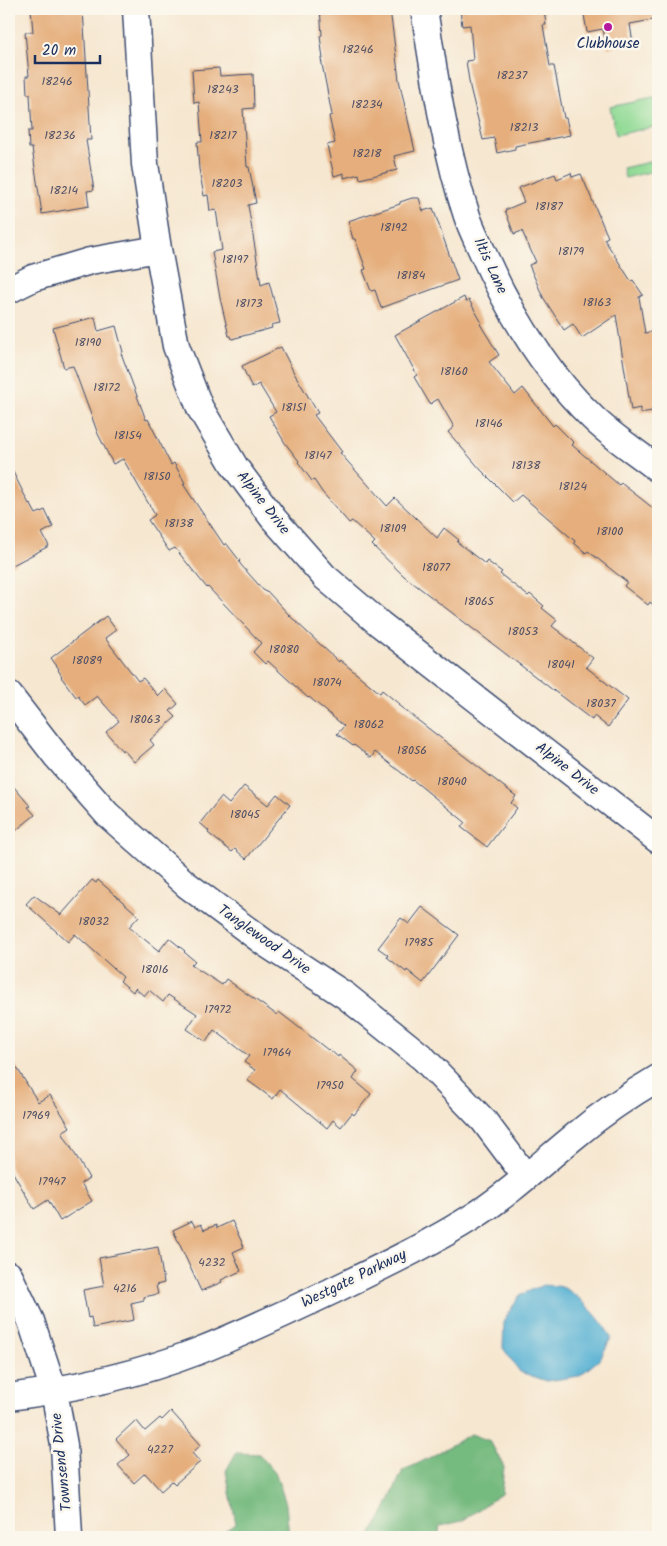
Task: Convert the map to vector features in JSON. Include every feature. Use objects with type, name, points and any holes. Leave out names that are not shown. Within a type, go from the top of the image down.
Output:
[{"type":"street","name":"Alpine Drive","points":[[136,9],[145,164],[176,346],[200,408],[236,467],[273,518],[325,577],[380,624],[658,840]]},
{"type":"street","name":"Iltis Lane","points":[[424,9],[436,84],[452,162],[467,217],[495,280],[525,334],[559,380],[593,418],[658,469]]},
{"type":"street","points":[[9,290],[33,278],[90,261],[158,249]]},
{"type":"street","name":"Tanglewood Drive","points":[[9,696],[57,757],[107,814],[188,885],[265,943],[346,996],[423,1058],[484,1121],[526,1177]]},
{"type":"street","name":"Westgate Parkway","points":[[9,1397],[54,1391],[127,1374],[195,1352],[388,1264],[475,1215],[526,1177],[577,1134],[635,1092],[658,1078]]},
{"type":"street","name":"Townsend Drive","points":[[9,1275],[31,1322],[54,1391],[64,1445],[69,1537]]},
{"type":"green space","points":[[658,97],[658,126],[616,135],[610,107]]},
{"type":"green space","points":[[658,160],[658,170],[625,178],[623,168]]},
{"type":"green space","points":[[471,1434],[490,1441],[504,1467],[501,1494],[462,1521],[440,1526],[438,1537],[370,1537],[403,1470],[429,1458]]},
{"type":"green space","points":[[236,1453],[259,1454],[276,1474],[286,1504],[289,1537],[217,1537],[236,1524],[226,1471]]},
{"type":"water","points":[[543,1285],[561,1287],[572,1293],[598,1318],[611,1338],[600,1359],[579,1376],[547,1381],[520,1372],[503,1348],[504,1320],[520,1295]]},
{"type":"building","points":[[31,9],[83,9],[91,140],[86,140],[94,190],[87,191],[89,206],[42,214],[32,148],[29,148],[28,131],[32,131],[30,94],[27,94],[26,76],[29,76],[25,32],[33,32]]},
{"type":"building","points":[[320,9],[390,9],[399,80],[415,151],[394,156],[397,170],[360,179],[359,174],[344,178],[344,173],[334,176],[327,145],[335,143],[329,116],[332,115],[321,59],[323,59],[320,36],[322,35]]},
{"type":"building","points":[[460,9],[544,9],[546,25],[543,25],[550,66],[554,66],[564,118],[566,118],[570,135],[515,146],[515,149],[497,153],[494,138],[483,140],[470,87],[466,61],[473,60],[470,25],[462,26]]},
{"type":"building","name":"Clubhouse","points":[[583,9],[658,9],[658,19],[630,24],[633,44],[607,48],[603,29],[587,32]]},
{"type":"building","points":[[219,68],[220,76],[253,74],[254,108],[243,109],[247,167],[249,167],[256,203],[248,205],[261,285],[269,282],[280,323],[271,325],[272,328],[232,339],[229,336],[220,298],[212,252],[222,250],[216,210],[210,211],[208,195],[204,196],[199,169],[197,142],[202,142],[199,102],[194,103],[192,70]]},
{"type":"building","points":[[571,173],[572,177],[581,174],[608,237],[604,239],[631,281],[633,280],[643,295],[639,297],[645,333],[658,331],[658,410],[640,413],[640,408],[631,410],[616,315],[582,338],[573,324],[564,330],[543,297],[529,265],[536,262],[522,231],[514,234],[505,210],[524,202],[518,188],[555,174],[557,179]]},
{"type":"building","points":[[419,198],[423,211],[433,208],[458,280],[381,308],[375,290],[371,291],[363,270],[366,269],[355,239],[353,239],[348,221],[400,204],[400,202]]},
{"type":"building","points":[[464,297],[466,302],[469,300],[482,323],[480,324],[499,355],[489,362],[515,395],[523,388],[553,426],[555,424],[574,443],[572,445],[619,485],[621,483],[658,512],[658,609],[650,602],[648,605],[624,586],[627,582],[588,551],[586,553],[574,543],[575,541],[521,495],[513,502],[481,470],[448,432],[454,427],[438,399],[430,404],[414,377],[417,375],[395,335]]},
{"type":"building","points":[[95,317],[98,331],[116,326],[123,352],[121,353],[146,420],[148,419],[171,465],[174,463],[185,483],[183,484],[224,545],[226,543],[241,565],[265,592],[267,591],[291,617],[339,662],[340,660],[380,693],[382,690],[398,705],[516,796],[511,803],[517,808],[487,847],[461,827],[465,822],[413,780],[375,752],[371,758],[337,734],[344,726],[308,698],[268,661],[265,664],[253,652],[261,643],[207,588],[175,548],[169,551],[148,520],[155,515],[123,459],[113,464],[98,434],[73,366],[64,368],[53,328]]},
{"type":"building","points":[[281,347],[318,413],[314,415],[342,452],[340,453],[387,506],[395,498],[437,538],[444,528],[459,540],[457,542],[485,564],[487,561],[502,572],[500,574],[544,606],[542,608],[557,620],[552,626],[593,658],[586,667],[628,700],[608,727],[594,716],[592,720],[404,576],[372,545],[375,542],[352,521],[349,523],[314,480],[312,481],[285,443],[269,416],[276,412],[259,384],[252,388],[242,366]]},
{"type":"building","points":[[9,464],[29,504],[36,514],[45,510],[53,527],[42,533],[49,546],[9,567]]},
{"type":"building","points":[[106,616],[116,630],[105,638],[138,681],[143,678],[158,696],[165,689],[178,704],[170,711],[176,717],[150,740],[154,745],[134,762],[106,732],[119,721],[97,696],[85,705],[78,696],[76,697],[61,677],[59,669],[51,658]]},
{"type":"building","points":[[9,781],[35,815],[9,836]]},
{"type":"building","points":[[244,786],[268,805],[277,794],[290,805],[246,859],[235,849],[232,852],[208,833],[209,831],[200,823],[221,797],[229,804]]},
{"type":"building","points":[[92,880],[96,883],[98,880],[139,916],[129,927],[159,951],[169,938],[195,961],[191,965],[222,985],[226,979],[277,1015],[279,1012],[358,1071],[353,1079],[371,1094],[354,1115],[352,1113],[341,1127],[333,1120],[327,1128],[280,1089],[273,1099],[247,1080],[255,1070],[244,1062],[249,1056],[214,1030],[206,1042],[187,1029],[197,1014],[168,995],[163,1002],[149,990],[144,996],[135,988],[133,992],[120,981],[123,977],[75,934],[68,942],[26,904],[34,895],[61,915]]},
{"type":"building","points":[[422,907],[459,935],[423,983],[407,970],[406,972],[378,948],[401,918],[409,924]]},
{"type":"building","points":[[9,1055],[38,1102],[50,1095],[70,1127],[62,1132],[89,1178],[81,1183],[92,1201],[60,1221],[48,1200],[34,1209],[9,1166]]},
{"type":"building","points":[[192,1221],[195,1227],[201,1224],[204,1230],[216,1225],[217,1228],[232,1221],[244,1247],[233,1252],[241,1271],[201,1291],[173,1230]]},
{"type":"building","points":[[158,1247],[164,1283],[156,1285],[158,1294],[144,1297],[144,1300],[131,1303],[134,1320],[93,1328],[91,1317],[88,1318],[83,1290],[104,1286],[99,1258]]},
{"type":"building","points":[[171,1411],[201,1445],[192,1453],[200,1462],[175,1484],[172,1481],[161,1491],[145,1473],[134,1483],[118,1465],[130,1455],[116,1439],[136,1420],[145,1431],[160,1418],[162,1420]]},
{"type":"place","name":"Clubhouse","points":[[608,27]]}]
